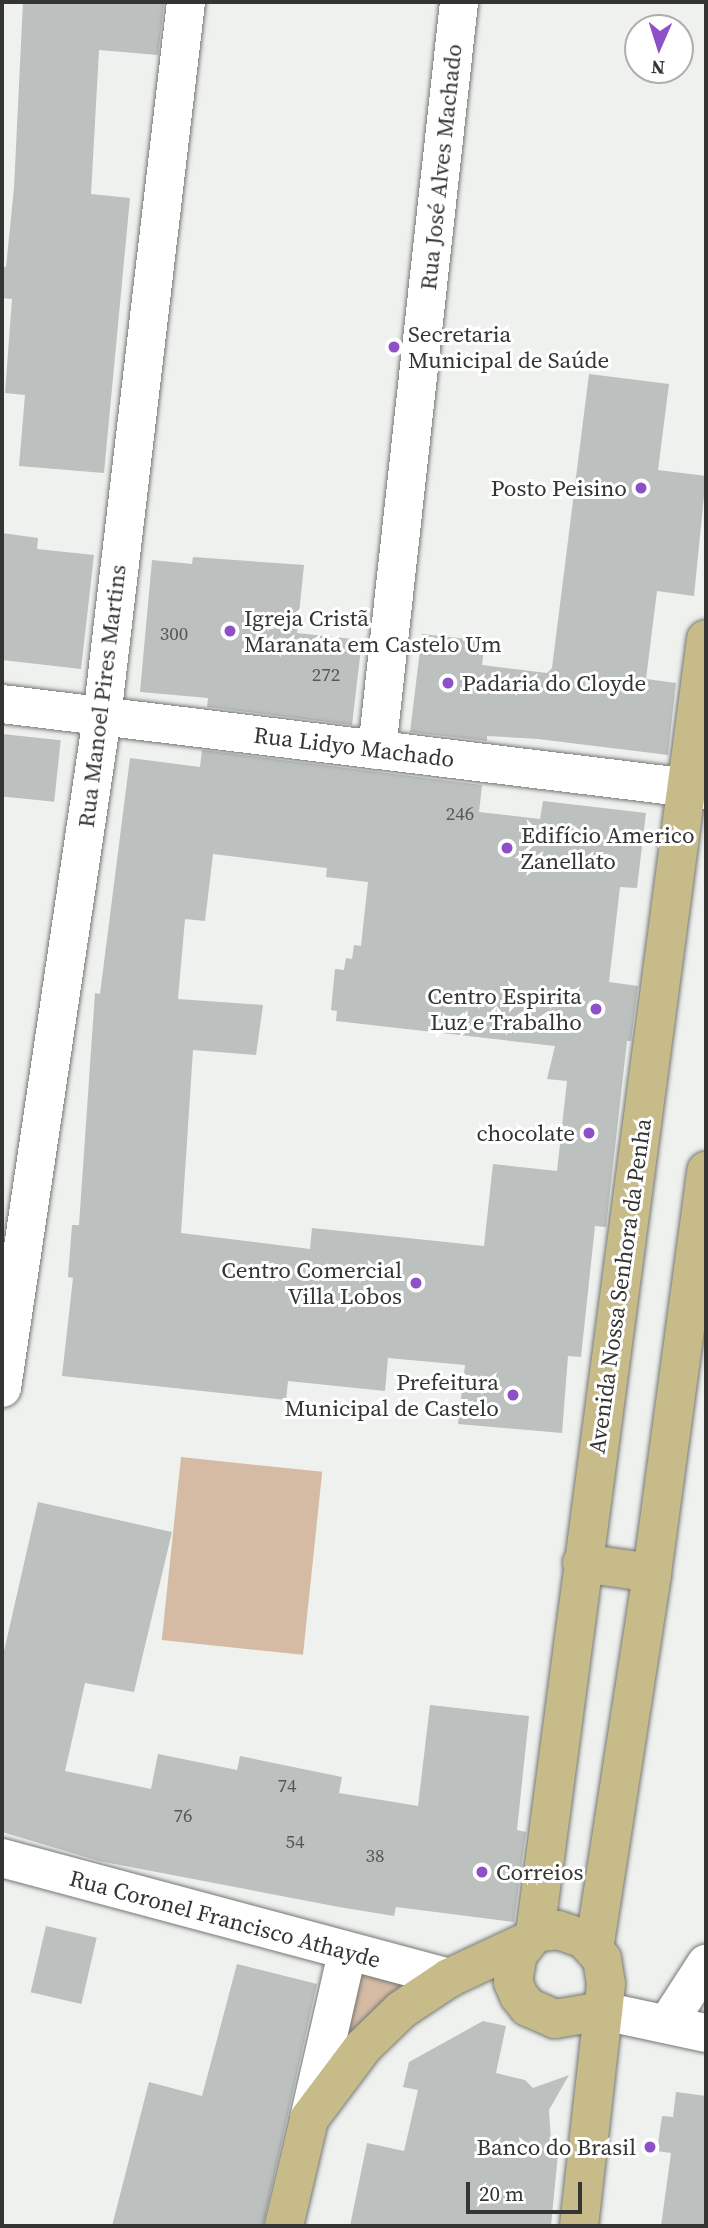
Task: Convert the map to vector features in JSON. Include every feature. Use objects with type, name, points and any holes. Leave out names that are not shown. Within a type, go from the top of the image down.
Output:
[{"type":"main road","name":"Avenida Nossa Senhora da Penha","points":[[531,1938],[582,1563],[697,789],[706,639]]},
{"type":"main road","points":[[594,1949],[652,1573],[706,1171]]},
{"type":"main road","points":[[582,1563],[652,1573]]},
{"type":"main road","points":[[285,2226],[309,2119],[363,2046],[401,2010],[449,1978],[531,1938],[572,1933],[594,1949],[606,1973],[579,2226]]},
{"type":"main road","points":[[531,1938],[516,1961],[513,1982],[528,2007],[555,2019],[603,2011]]},
{"type":"street","name":"Rua Manoel Pires Martins","points":[[2,1388],[102,717],[186,2]]},
{"type":"street","name":"Rua José Alves Machado","points":[[377,750],[459,2]]},
{"type":"street","name":"Rua Lidyo Machado","points":[[2,704],[697,789]]},
{"type":"street","name":"Rua Coronel Francisco Athayde","points":[[2,1858],[347,1953],[449,1978]]},
{"type":"street","points":[[309,2119],[347,1953]]},
{"type":"street","points":[[667,2024],[706,1965]]},
{"type":"street","points":[[603,2011],[706,2033]]},
{"type":"shaded area","points":[[181,1457],[322,1472],[303,1655],[162,1640]]},
{"type":"shaded area","points":[[360,1972],[404,1982],[342,2045]]},
{"type":"building","points":[[23,2],[164,3],[158,55],[99,50],[91,194],[130,198],[104,473],[19,466],[25,395],[5,393],[12,299],[2,298],[2,267],[6,267],[14,188]]},
{"type":"building","points":[[589,374],[669,384],[658,470],[706,476],[694,596],[657,591],[646,679],[676,683],[668,755],[538,739],[487,736],[487,741],[410,732],[422,634],[485,641],[482,665],[547,673],[552,668]]},
{"type":"building","points":[[2,533],[38,538],[37,549],[94,555],[81,669],[2,660]]},
{"type":"building","points":[[193,557],[304,565],[297,633],[362,640],[352,725],[207,707],[208,698],[140,692],[152,560],[192,564]]},
{"type":"building","points":[[2,734],[61,740],[54,802],[2,796]]},
{"type":"building","points":[[202,750],[482,785],[479,812],[540,819],[543,801],[646,813],[637,888],[620,887],[609,982],[638,986],[631,1041],[627,1041],[606,1227],[595,1226],[581,1357],[568,1356],[562,1433],[458,1424],[465,1365],[388,1358],[385,1391],[288,1381],[286,1400],[62,1376],[73,1278],[68,1277],[72,1225],[79,1225],[95,993],[100,994],[130,758],[200,767]],"holes":[[[213,854],[327,868],[326,877],[368,882],[361,946],[354,945],[352,959],[346,958],[344,970],[335,969],[331,1010],[337,1011],[336,1021],[555,1046],[547,1079],[567,1081],[557,1171],[493,1164],[484,1246],[312,1228],[310,1249],[181,1233],[193,1050],[256,1055],[263,1005],[178,999],[185,919],[205,921]]]},
{"type":"building","points":[[38,1502],[172,1532],[134,1692],[85,1683],[65,1771],[151,1789],[158,1754],[237,1770],[240,1756],[342,1777],[339,1793],[418,1806],[430,1705],[529,1716],[517,1830],[526,1832],[514,1922],[396,1907],[394,1916],[339,1907],[99,1861],[2,1832],[2,1660]]},
{"type":"building","points":[[46,1926],[97,1938],[81,2004],[31,1992]]},
{"type":"building","points":[[237,1964],[317,1984],[263,2226],[112,2226],[149,2082],[202,2096]]},
{"type":"building","points":[[483,2021],[506,2026],[496,2073],[525,2080],[533,2088],[569,2075],[549,2110],[551,2141],[558,2154],[551,2226],[350,2226],[367,2143],[404,2151],[418,2090],[403,2087],[409,2062]]},
{"type":"building","points":[[676,2092],[706,2096],[706,2226],[661,2226],[671,2153],[657,2151],[662,2116],[673,2117]]},
{"type":"place","name":"Secretaria Municipal de Saúde","points":[[394,347]]},
{"type":"place","name":"Posto Peisino","points":[[641,488]]},
{"type":"place","name":"Igreja Cristã Maranata em Castelo Um","points":[[230,631]]},
{"type":"place","name":"Padaria do Cloyde","points":[[448,683]]},
{"type":"place","name":"Edifício Americo Zanellato","points":[[507,848]]},
{"type":"place","name":"Centro Espirita Luz e Trabalho","points":[[596,1009]]},
{"type":"place","name":"chocolate","points":[[589,1133]]},
{"type":"place","name":"Centro Comercial Villa Lobos","points":[[416,1283]]},
{"type":"place","name":"Prefeitura Municipal de Castelo","points":[[513,1395]]},
{"type":"place","name":"Correios","points":[[482,1872]]},
{"type":"place","name":"Banco do Brasil","points":[[650,2147]]}]
